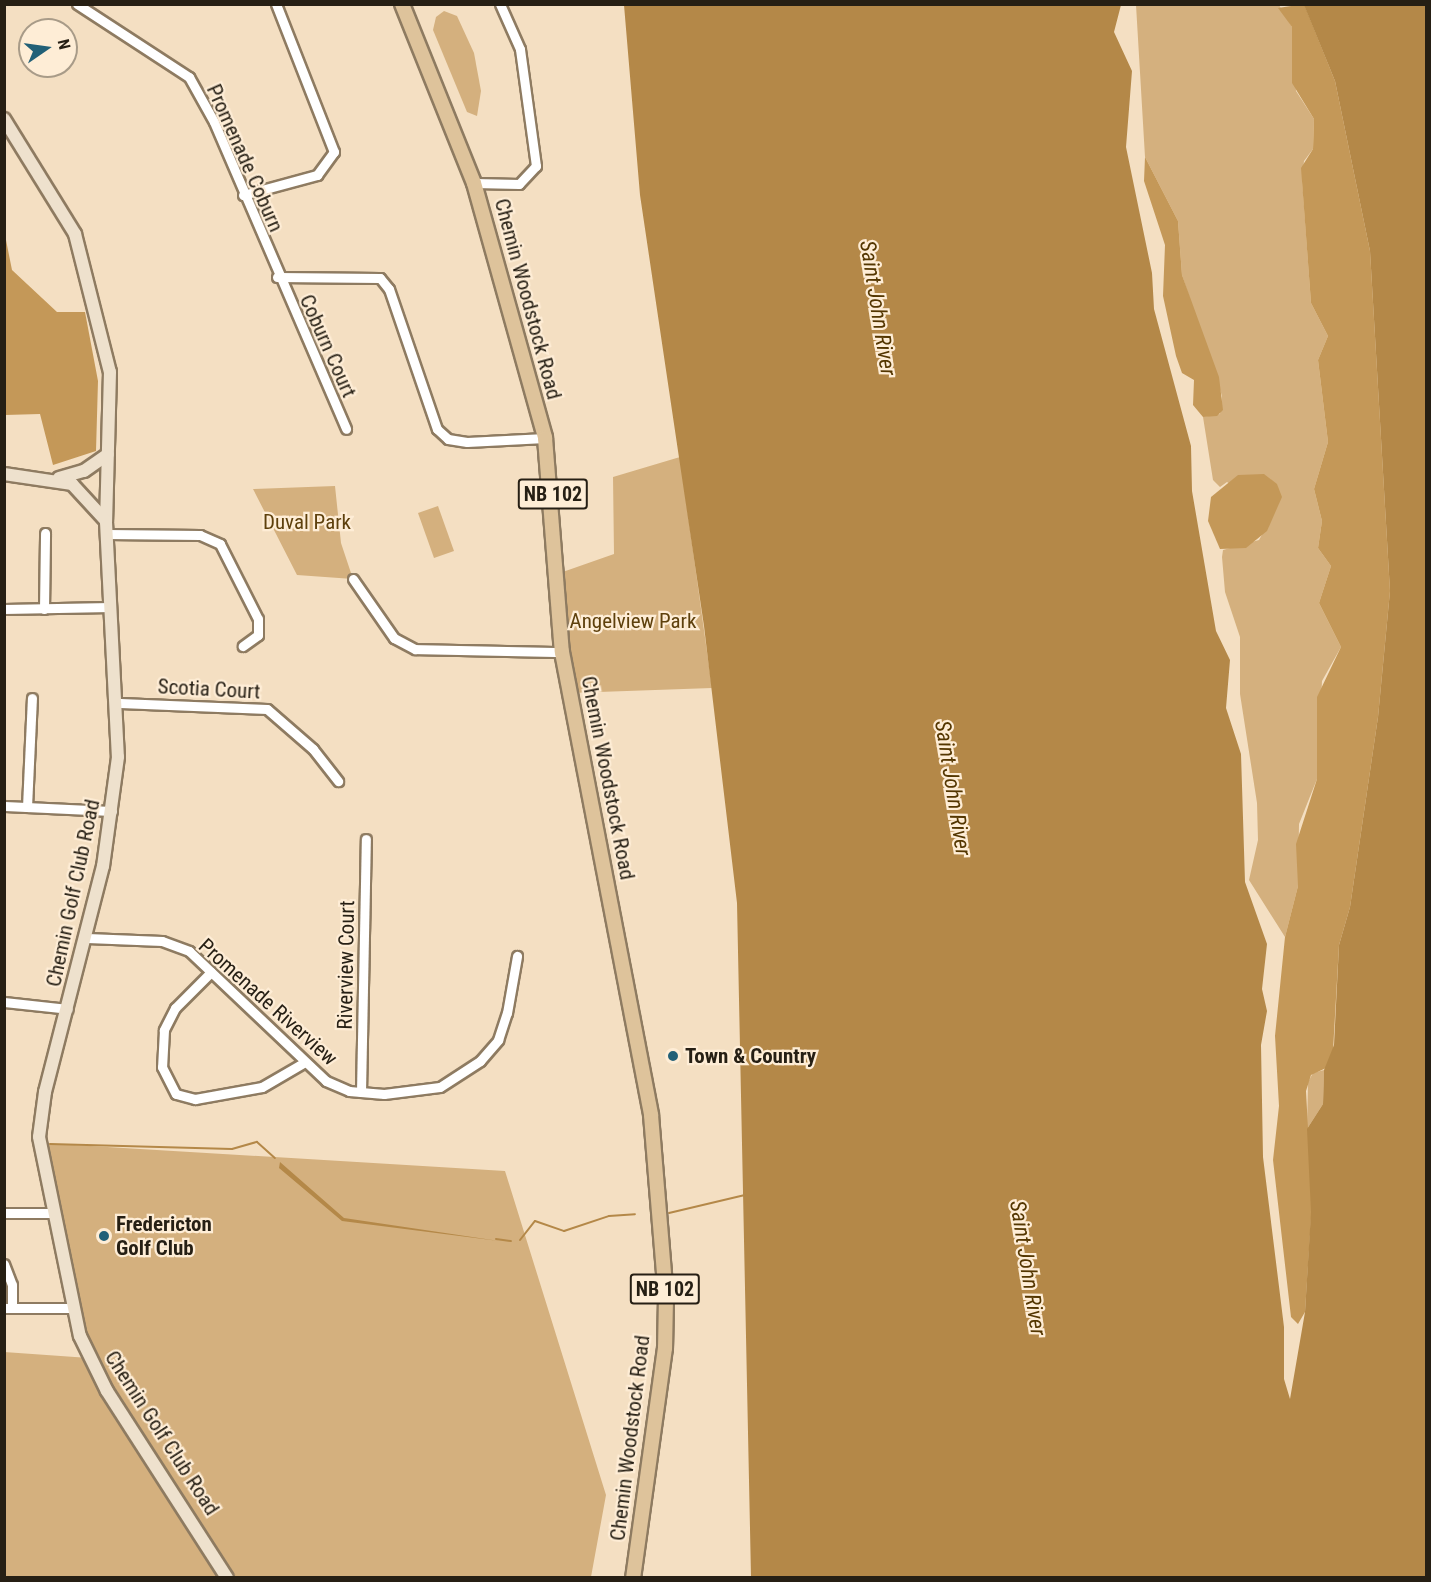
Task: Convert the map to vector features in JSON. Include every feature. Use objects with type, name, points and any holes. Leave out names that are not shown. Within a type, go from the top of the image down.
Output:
[{"type":"main road","name":"Chemin Woodstock Road","points":[[402,4],[474,183],[544,438],[562,652],[636,1031],[657,1174],[665,1348],[633,1578]]},
{"type":"street","name":"Promenade Coburn","points":[[77,4],[189,77],[243,195],[277,277]]},
{"type":"street","points":[[243,195],[317,175],[334,152],[276,4]]},
{"type":"street","points":[[474,183],[519,184],[536,166],[520,49],[500,4]]},
{"type":"street","name":"Chemin Golf Club Road","points":[[4,119],[59,205],[82,254],[109,355],[107,528],[111,607],[120,703],[112,810],[87,939],[40,1117],[51,1212],[71,1308],[107,1391],[227,1578]]},
{"type":"street","points":[[277,277],[380,278],[389,289],[437,429],[448,439],[467,442],[544,438]]},
{"type":"street","name":"Coburn Court","points":[[277,277],[346,429]]},
{"type":"street","points":[[4,474],[59,478],[84,471],[108,454]]},
{"type":"street","points":[[59,478],[82,491],[107,528],[200,535],[220,544],[258,619],[258,635],[243,646]]},
{"type":"street","points":[[44,609],[45,533]]},
{"type":"street","points":[[353,579],[394,638],[415,649],[562,652]]},
{"type":"street","points":[[4,609],[111,607]]},
{"type":"street","points":[[27,807],[32,698]]},
{"type":"street","name":"Scotia Court","points":[[120,703],[267,709],[313,749],[338,781]]},
{"type":"street","points":[[4,806],[112,810]]},
{"type":"street","name":"Riverview Court","points":[[361,1092],[366,839]]},
{"type":"street","name":"Promenade Riverview","points":[[87,939],[162,942],[189,951],[303,1063],[326,1081],[361,1092],[427,1091],[455,1081],[480,1061],[498,1040],[507,1013],[517,956]]},
{"type":"street","points":[[211,972],[175,1008],[164,1029],[162,1067],[176,1094],[195,1100],[261,1087],[303,1063]]},
{"type":"street","points":[[4,1002],[68,1009]]},
{"type":"street","points":[[4,1213],[51,1212]]},
{"type":"street","points":[[4,1264],[8,1308],[71,1308]]},
{"type":"green space","points":[[1136,5],[1279,5],[1292,27],[1296,91],[1314,119],[1313,149],[1304,161],[1302,179],[1311,303],[1328,336],[1318,360],[1328,442],[1314,489],[1322,521],[1318,548],[1331,566],[1319,603],[1341,647],[1322,681],[1317,779],[1299,824],[1298,886],[1285,937],[1249,880],[1258,840],[1257,803],[1240,694],[1240,637],[1225,592],[1222,557],[1223,550],[1259,540],[1274,513],[1227,482],[1220,487],[1213,480],[1203,417],[1220,414],[1222,396],[1182,275],[1178,221],[1145,157]]},
{"type":"green space","points":[[444,11],[457,16],[474,53],[481,91],[477,116],[467,112],[433,30],[436,17]]},
{"type":"green space","name":"Angelview Park","points":[[680,457],[712,688],[570,693],[557,574],[614,554],[613,477]]},
{"type":"green space","name":"Duval Park","points":[[335,486],[341,543],[353,579],[297,575],[253,489]]},
{"type":"green space","points":[[438,506],[454,551],[434,558],[418,513]]},
{"type":"green space","points":[[1324,1070],[1323,1104],[1307,1129],[1308,1082],[1313,1073]]},
{"type":"green space","name":"Fredericton Golf Club","points":[[41,1143],[505,1171],[606,1495],[591,1577],[5,1577],[4,1352],[89,1358]]},
{"type":"shaded area","points":[[1304,4],[1335,81],[1370,251],[1390,591],[1378,717],[1350,907],[1339,945],[1333,1051],[1326,1068],[1311,1075],[1306,1091],[1312,1203],[1305,1312],[1298,1324],[1291,1317],[1273,1160],[1279,1106],[1275,1036],[1285,937],[1298,886],[1296,844],[1317,779],[1317,697],[1341,647],[1319,603],[1331,566],[1318,548],[1322,521],[1314,489],[1328,442],[1318,360],[1328,336],[1311,303],[1301,168],[1313,149],[1314,119],[1292,83],[1292,27],[1278,8]]},
{"type":"shaded area","points":[[1145,157],[1178,221],[1182,275],[1219,377],[1223,410],[1217,416],[1203,417],[1193,405],[1194,380],[1182,373],[1176,356],[1163,296],[1165,245],[1144,181]]},
{"type":"shaded area","points":[[5,235],[12,270],[57,312],[85,312],[98,381],[96,451],[53,465],[40,414],[5,415]]},
{"type":"shaded area","points":[[1264,474],[1277,484],[1282,497],[1267,531],[1246,548],[1220,549],[1208,521],[1211,497],[1238,475]]},
{"type":"water","name":"Saint John River","points":[[624,5],[1121,5],[1114,32],[1132,71],[1126,147],[1152,273],[1154,309],[1191,446],[1192,491],[1216,631],[1230,660],[1226,708],[1241,754],[1245,882],[1267,944],[1262,989],[1267,1011],[1261,1045],[1263,1157],[1284,1327],[1284,1379],[1290,1399],[1305,1312],[1311,1212],[1307,1129],[1323,1104],[1324,1070],[1334,1045],[1339,945],[1350,907],[1378,717],[1390,591],[1370,251],[1335,81],[1304,5],[1426,5],[1426,1577],[751,1577],[737,903],[704,626],[640,195]]},
{"type":"water","points":[[280,1162],[344,1218],[499,1241],[342,1221],[279,1168]]},
{"type":"waterway","points":[[50,1144],[232,1149],[257,1142],[275,1158]]},
{"type":"waterway","points":[[669,1213],[745,1195]]},
{"type":"waterway","points":[[520,1240],[535,1221],[564,1231],[609,1216],[635,1214]]},
{"type":"waterway","points":[[496,1239],[511,1241]]},
{"type":"place","name":"Town & Country","points":[[673,1056]]},
{"type":"place","name":"Fredericton Golf Club","points":[[104,1236]]}]
